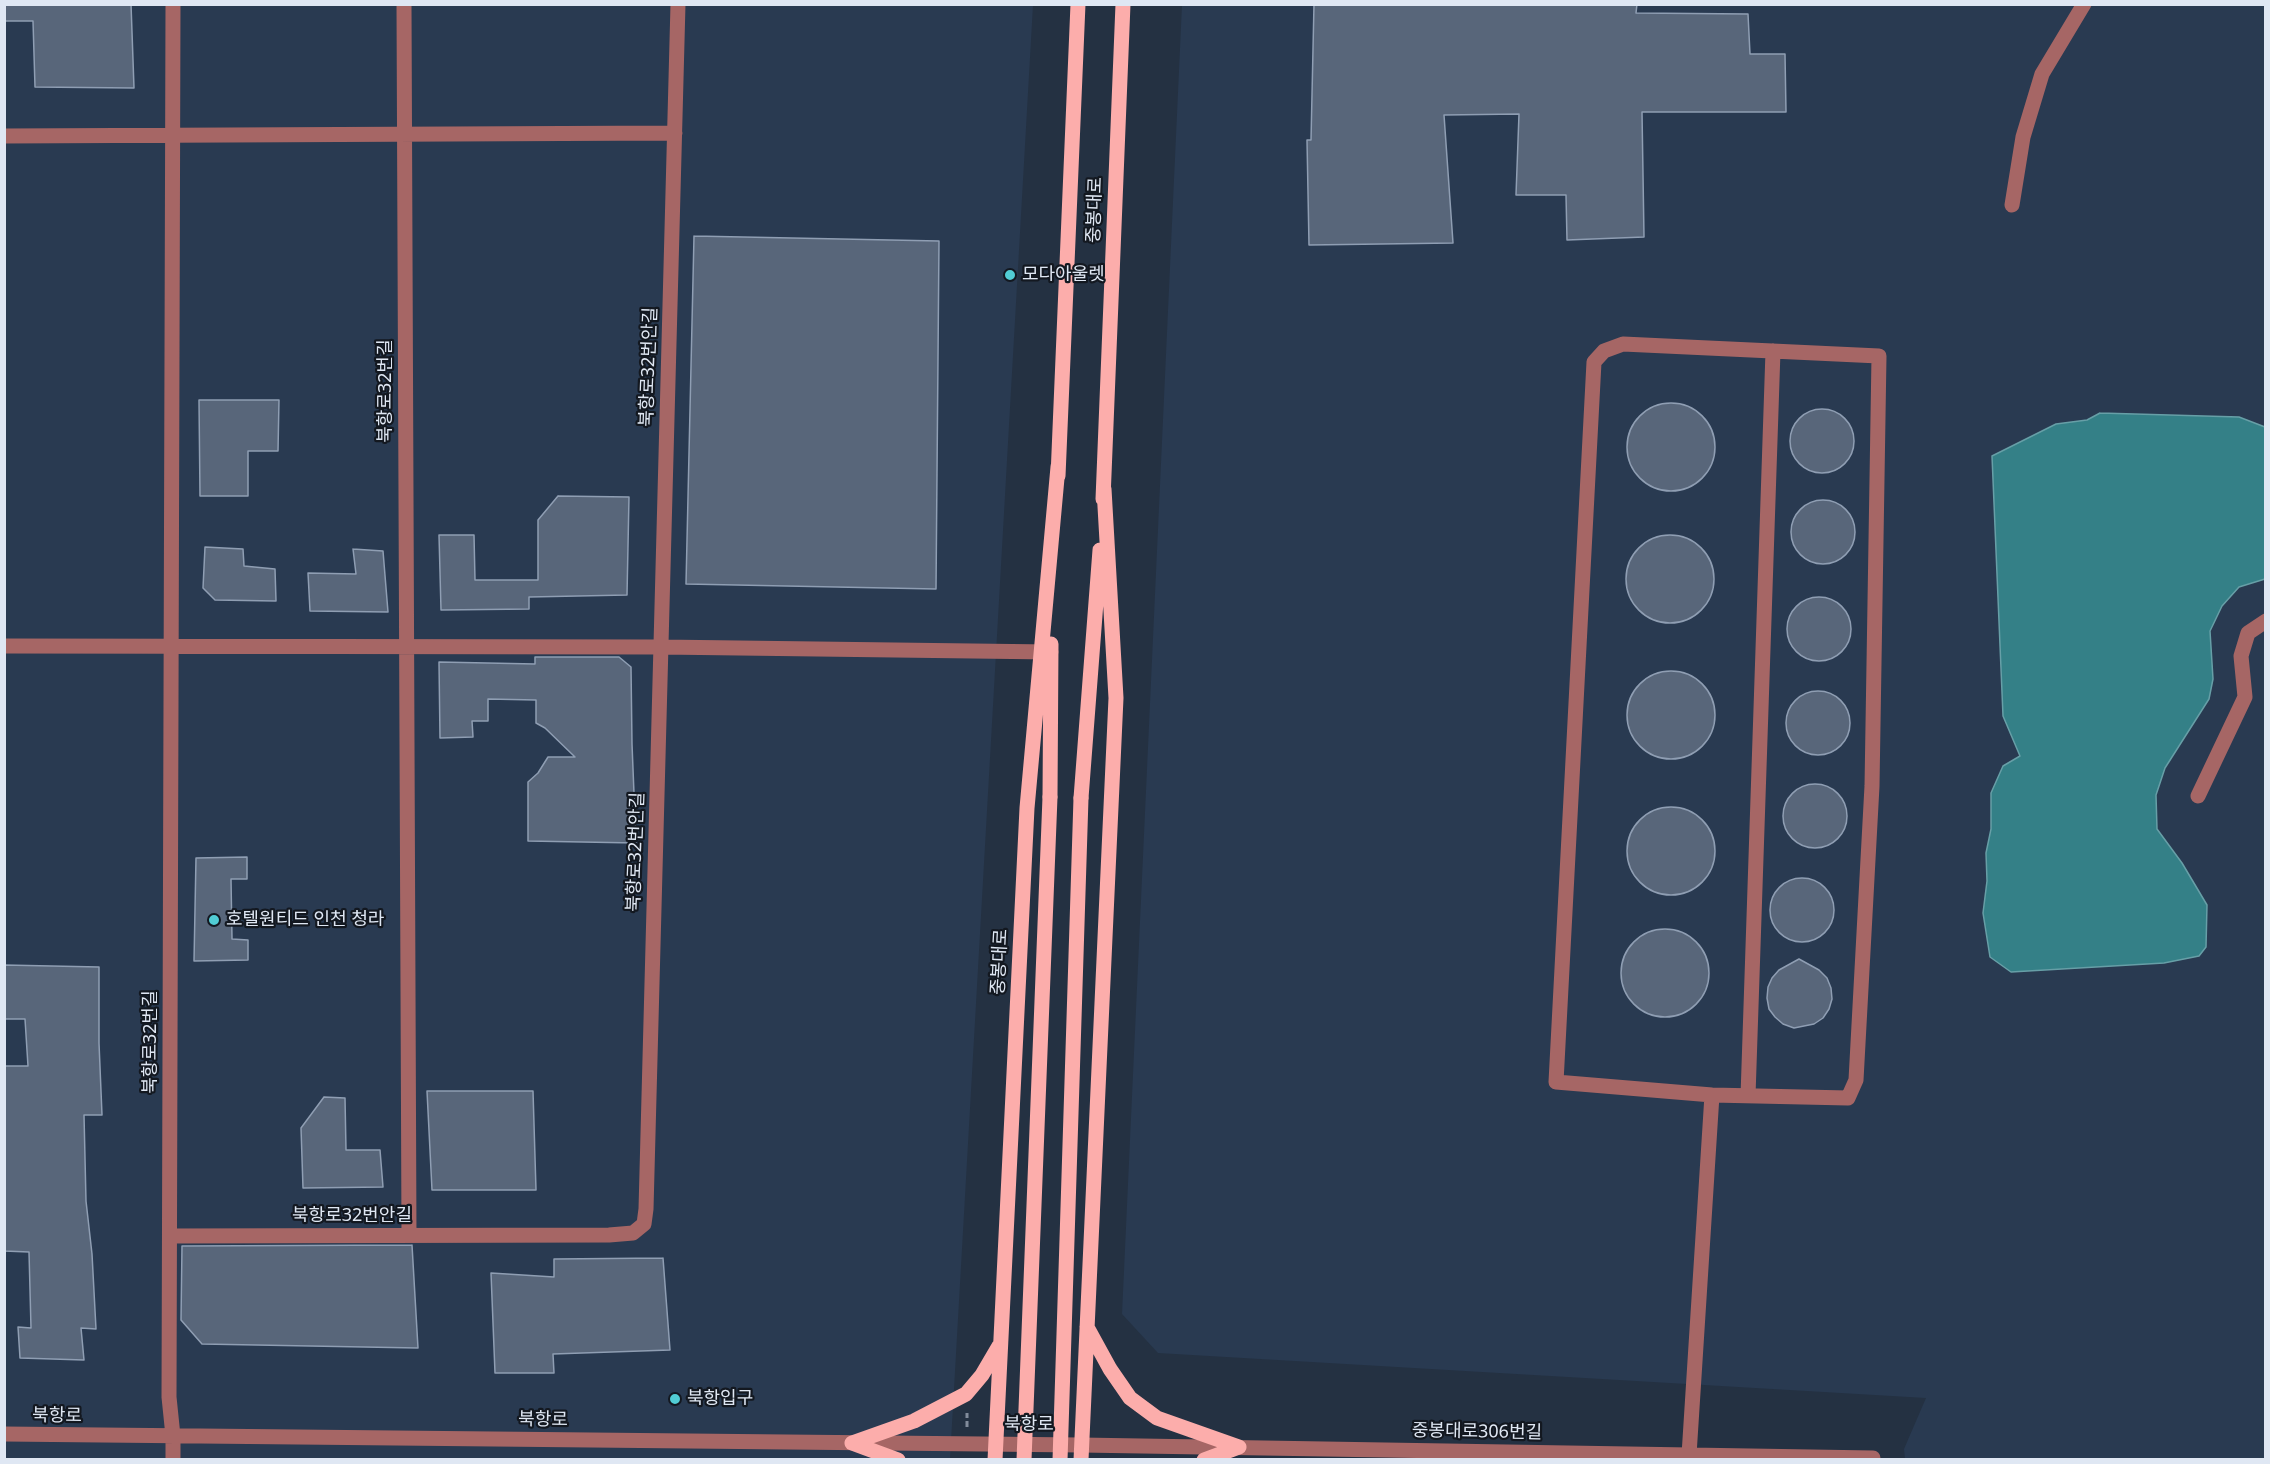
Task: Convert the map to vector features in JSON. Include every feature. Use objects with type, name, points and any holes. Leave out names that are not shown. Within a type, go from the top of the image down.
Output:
[{"type":"main road","name":"중봉대로","points":[[996,1452],[1028,808],[1046,652],[1058,467],[1078,4]]},
{"type":"main road","name":"중봉대로","points":[[1060,1460],[1081,798],[1104,489],[1123,4]]},
{"type":"main road","name":"중봉대로","points":[[1081,1452],[1116,698],[1104,489]]},
{"type":"main road","name":"중봉대로","points":[[1024,1460],[1050,797],[1046,652]]},
{"type":"main road","points":[[1087,1327],[1110,1369],[1130,1398],[1157,1419],[1239,1447]]},
{"type":"main road","points":[[852,1443],[914,1421],[966,1394],[982,1375],[1001,1344]]},
{"type":"main road","points":[[852,1443],[898,1460]]},
{"type":"main road","points":[[1204,1460],[1239,1447]]},
{"type":"street","name":"북항로32번길","points":[[173,4],[169,1397],[173,1460]]},
{"type":"street","name":"북항로32번길","points":[[404,4],[409,1235]]},
{"type":"street","name":"북항로32번안길","points":[[170,1236],[609,1235],[633,1233],[644,1224],[678,4]]},
{"type":"street","points":[[2012,205],[2023,137],[2042,74],[2084,4]]},
{"type":"street","points":[[4,136],[675,133]]},
{"type":"street","points":[[1623,344],[1879,356],[1872,786],[1856,1080],[1848,1098],[1713,1095],[1556,1082],[1594,362],[1604,351],[1623,344]]},
{"type":"street","points":[[1748,1096],[1773,351]]},
{"type":"street","points":[[2198,796],[2245,697],[2241,656],[2248,633],[2265,621]]},
{"type":"street","points":[[4,646],[661,647],[1046,652]]},
{"type":"street","points":[[1689,1455],[1713,1095]]},
{"type":"street","name":"북항로","points":[[4,1434],[852,1443],[996,1452],[1081,1452]]},
{"type":"street","name":"중봉대로306번길","points":[[1081,1452],[1239,1447],[1873,1458]]},
{"type":"shaded area","points":[[5,5],[1033,5],[950,1459],[5,1460]]},
{"type":"shaded area","points":[[1182,5],[2265,5],[2265,1459],[1905,1459],[1904,1449],[1926,1398],[1158,1353],[1122,1314]]},
{"type":"shaded area","points":[[2100,413],[2239,417],[2265,427],[2265,579],[2239,587],[2222,606],[2210,631],[2213,679],[2209,699],[2165,768],[2156,795],[2157,829],[2182,863],[2207,905],[2206,947],[2199,956],[2164,963],[2011,972],[1990,957],[1983,913],[1987,881],[1986,853],[1991,829],[1991,793],[2003,766],[2020,756],[2003,716],[1992,456],[2056,424],[2087,420]]},
{"type":"building","points":[[4,4],[131,4],[134,88],[35,87],[33,21],[4,21]]},
{"type":"building","points":[[1314,4],[1637,4],[1636,13],[1748,14],[1750,54],[1785,54],[1786,112],[1642,112],[1644,237],[1567,240],[1566,195],[1516,195],[1519,114],[1444,115],[1453,243],[1309,245],[1307,140],[1311,140]]},
{"type":"building","points":[[694,236],[939,241],[936,589],[686,584]]},
{"type":"building","points":[[199,400],[279,400],[278,451],[248,451],[248,496],[200,496]]},
{"type":"building","points":[[1671,403],[1688,406],[1702,416],[1712,430],[1715,447],[1712,464],[1702,478],[1688,488],[1671,491],[1654,488],[1640,478],[1630,464],[1627,447],[1630,430],[1640,416],[1654,406]]},
{"type":"building","points":[[1816,409],[1828,409],[1845,418],[1852,429],[1854,441],[1852,453],[1845,464],[1828,473],[1816,473],[1804,468],[1795,459],[1790,447],[1790,435],[1795,423],[1804,414]]},
{"type":"building","points":[[558,496],[629,497],[627,595],[529,597],[529,609],[441,610],[439,535],[474,535],[475,580],[538,580],[538,520]]},
{"type":"building","points":[[1817,500],[1829,500],[1846,509],[1853,520],[1855,532],[1853,544],[1846,555],[1829,564],[1817,564],[1805,559],[1796,550],[1791,538],[1791,526],[1796,514],[1805,505]]},
{"type":"building","points":[[1670,535],[1687,538],[1701,548],[1711,562],[1714,579],[1711,596],[1701,610],[1687,620],[1670,623],[1653,620],[1639,610],[1629,596],[1626,579],[1629,562],[1639,548],[1653,538]]},
{"type":"building","points":[[205,547],[243,549],[244,566],[275,569],[276,601],[215,600],[203,588]]},
{"type":"building","points":[[353,549],[383,551],[388,612],[310,611],[308,573],[356,574]]},
{"type":"building","points":[[1813,597],[1825,597],[1842,606],[1849,617],[1851,629],[1849,641],[1842,652],[1825,661],[1813,661],[1801,656],[1792,647],[1787,635],[1787,623],[1792,611],[1801,602]]},
{"type":"building","points":[[535,657],[619,657],[631,667],[636,843],[528,841],[528,782],[538,773],[548,757],[575,757],[545,728],[536,723],[536,700],[488,699],[488,721],[472,721],[473,737],[440,738],[439,662],[535,664]]},
{"type":"building","points":[[1671,671],[1688,674],[1702,684],[1712,698],[1715,715],[1712,732],[1702,746],[1688,756],[1671,759],[1654,756],[1640,746],[1630,732],[1627,715],[1630,698],[1640,684],[1654,674]]},
{"type":"building","points":[[1812,691],[1824,691],[1841,700],[1848,711],[1850,723],[1848,735],[1841,746],[1824,755],[1812,755],[1800,750],[1791,741],[1786,729],[1786,717],[1791,705],[1800,696]]},
{"type":"building","points":[[1809,784],[1821,784],[1838,793],[1845,804],[1847,816],[1845,828],[1838,839],[1821,848],[1809,848],[1797,843],[1788,834],[1783,822],[1783,810],[1788,798],[1797,789]]},
{"type":"building","points":[[1671,807],[1688,810],[1702,820],[1712,834],[1715,851],[1712,868],[1702,882],[1688,892],[1671,895],[1654,892],[1640,882],[1630,868],[1627,851],[1630,834],[1640,820],[1654,810]]},
{"type":"building","points":[[247,857],[247,879],[231,879],[232,939],[248,940],[248,960],[194,961],[196,858]]},
{"type":"building","points":[[1796,878],[1808,878],[1825,887],[1832,898],[1834,910],[1832,922],[1825,933],[1808,942],[1796,942],[1784,937],[1775,928],[1770,916],[1770,904],[1775,892],[1784,883]]},
{"type":"building","points":[[1665,929],[1682,932],[1696,942],[1706,956],[1709,973],[1706,990],[1696,1004],[1682,1014],[1665,1017],[1648,1014],[1634,1004],[1624,990],[1621,973],[1624,956],[1634,942],[1648,932]]},
{"type":"building","points":[[1799,959],[1819,970],[1827,978],[1832,999],[1823,1018],[1814,1024],[1794,1028],[1783,1024],[1775,1017],[1769,1009],[1767,998],[1772,978],[1779,970]]},
{"type":"building","points":[[4,965],[99,967],[102,1115],[84,1115],[86,1201],[92,1254],[96,1329],[81,1328],[84,1360],[20,1358],[18,1327],[31,1328],[29,1252],[4,1251],[4,1066],[28,1066],[25,1019],[4,1019]]},
{"type":"building","points":[[427,1091],[533,1091],[536,1190],[432,1190]]},
{"type":"building","points":[[324,1097],[345,1098],[346,1150],[380,1150],[383,1187],[303,1188],[301,1128]]},
{"type":"building","points":[[412,1245],[418,1348],[202,1344],[181,1320],[182,1246]]},
{"type":"building","points":[[663,1258],[670,1350],[553,1354],[554,1373],[495,1373],[491,1273],[554,1277],[554,1259]]},
{"type":"place","name":"모다아울렛","points":[[1010,275]]},
{"type":"place","name":"호텔원티드 인천 청라","points":[[214,920]]},
{"type":"place","name":"북항입구","points":[[675,1399]]}]
